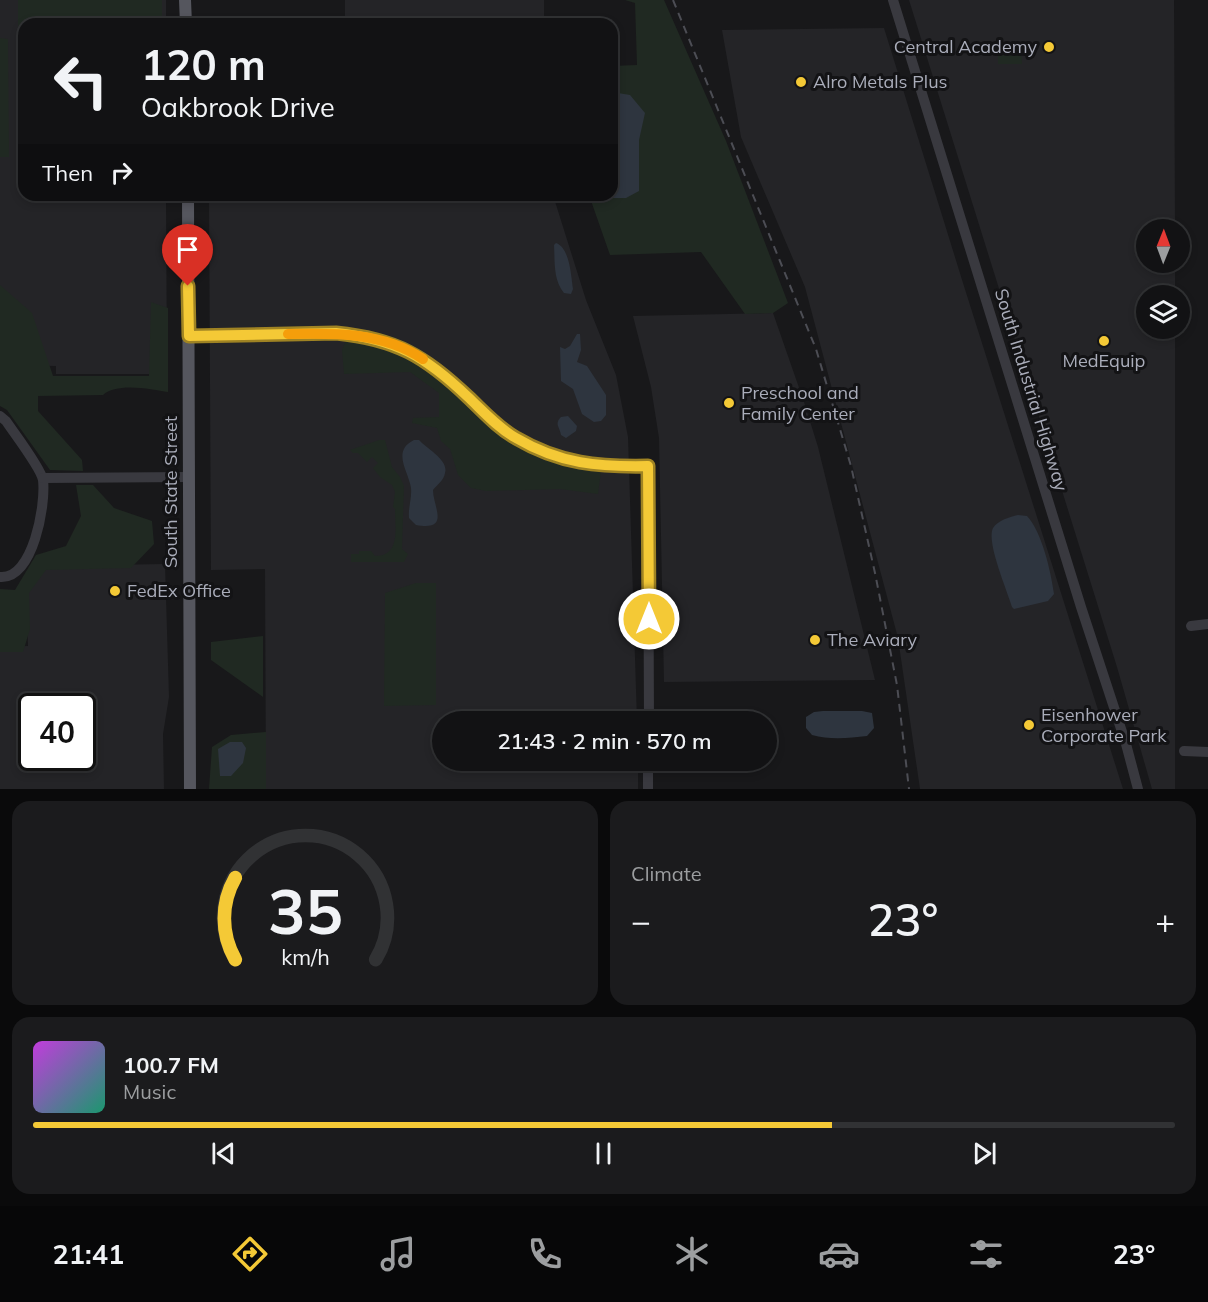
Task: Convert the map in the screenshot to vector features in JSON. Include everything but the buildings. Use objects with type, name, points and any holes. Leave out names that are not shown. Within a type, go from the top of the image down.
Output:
[{"type":"main road","points":[[185,0],[186,18]]},
{"type":"main road","name":"South State Street","points":[[188,201],[190,789]]},
{"type":"street","name":"South Industrial Highway","points":[[893,0],[1081,607],[1126,744],[1138,789]]},
{"type":"street","points":[[189,336],[336,333],[389,343],[416,354],[438,369],[495,422],[514,437],[534,448],[562,460],[589,465],[648,466],[649,711]]},
{"type":"street","points":[[0,416],[6,421],[43,478],[40,521],[30,553],[15,574],[8,578],[0,577]]},
{"type":"street","points":[[43,478],[189,477]]},
{"type":"street","points":[[1191,626],[1208,624]]},
{"type":"street","points":[[1184,751],[1208,752]]},
{"type":"street","points":[[648,771],[648,789]]},
{"type":"shaded area","points":[[0,0],[166,0],[166,18],[18,18],[18,201],[166,201],[167,374],[56,374],[56,366],[0,365]]},
{"type":"shaded area","points":[[18,0],[162,0],[162,18],[18,18]]},
{"type":"shaded area","points":[[345,0],[544,0],[544,18],[345,18]]},
{"type":"shaded area","points":[[625,0],[664,0],[726,141],[788,303],[773,313],[745,314],[701,252],[610,255],[591,201],[618,201],[618,66],[637,65],[635,3]]},
{"type":"shaded area","points":[[909,0],[1174,0],[1175,219],[1136,219],[1136,273],[1175,273],[1175,285],[1136,285],[1136,339],[1175,339],[1175,789],[1152,789],[1117,667]]},
{"type":"shaded area","points":[[884,28],[1123,789],[920,789],[898,638],[805,287],[741,137],[722,30]]},
{"type":"shaded area","points":[[0,38],[8,39],[9,157],[0,157]]},
{"type":"shaded area","points":[[1021,44],[1022,64],[998,64],[998,45]]},
{"type":"shaded area","points":[[618,93],[630,95],[645,113],[639,140],[639,191],[626,198],[618,198]]},
{"type":"shaded area","points":[[209,201],[555,201],[586,300],[616,375],[628,437],[637,711],[432,711],[432,771],[638,771],[638,789],[266,789],[265,569],[211,570]]},
{"type":"shaded area","points":[[556,243],[561,246],[567,256],[573,289],[571,294],[564,293],[556,276],[554,245]]},
{"type":"shaded area","points":[[0,285],[32,313],[53,376],[149,376],[151,302],[168,308],[168,392],[125,388],[109,391],[103,395],[38,396],[38,411],[82,460],[83,471],[50,470],[7,410],[0,406]]},
{"type":"shaded area","points":[[773,313],[818,447],[875,680],[664,682],[659,438],[651,387],[633,316]]},
{"type":"shaded area","points":[[577,334],[580,334],[581,350],[577,362],[587,366],[606,395],[606,415],[601,421],[594,422],[582,414],[573,389],[561,381],[560,347],[565,349],[570,346]]},
{"type":"shaded area","points":[[345,342],[384,348],[419,364],[441,381],[491,428],[529,452],[571,467],[601,471],[598,494],[560,489],[486,491],[471,488],[458,475],[450,449],[441,441],[437,428],[412,423],[413,418],[439,417],[439,393],[410,372],[344,374],[342,350]]},
{"type":"shaded area","points":[[568,416],[577,426],[576,431],[566,438],[561,435],[558,424],[561,417]]},
{"type":"shaded area","points":[[385,440],[392,467],[404,486],[402,549],[408,554],[404,562],[351,562],[351,554],[359,554],[359,551],[371,551],[375,556],[383,555],[393,546],[395,540],[395,509],[393,507],[395,492],[392,485],[380,477],[373,468],[378,463],[372,457],[367,462],[358,453],[350,450]]},
{"type":"shaded area","points":[[414,440],[419,440],[441,459],[445,468],[443,478],[433,490],[437,521],[427,526],[416,525],[409,518],[411,488],[402,456],[407,445]]},
{"type":"shaded area","points":[[76,485],[93,485],[114,508],[152,521],[154,544],[131,568],[46,570],[29,593],[30,629],[23,652],[0,652],[0,589],[15,590],[36,555],[66,546],[81,516]]},
{"type":"shaded area","points":[[1018,515],[1027,516],[1037,532],[1048,564],[1054,594],[1048,601],[1014,609],[998,566],[992,535],[993,528],[998,523]]},
{"type":"shaded area","points":[[165,564],[169,697],[163,734],[164,789],[0,789],[0,647],[28,646],[26,592],[29,583],[50,566]]},
{"type":"shaded area","points":[[416,583],[436,583],[436,705],[384,706],[385,593]]},
{"type":"shaded area","points":[[263,636],[263,697],[211,660],[211,642]]},
{"type":"shaded area","points":[[814,712],[872,713],[874,728],[867,736],[833,738],[812,735],[806,728],[806,717]]},
{"type":"shaded area","points":[[266,732],[266,789],[209,789],[212,747],[231,735]]},
{"type":"shaded area","points":[[230,742],[242,742],[246,748],[243,763],[231,776],[220,776],[218,749]]},
{"type":"railway","points":[[673,0],[816,349],[851,466],[897,685],[909,789]]},
{"type":"slow traffic","points":[[288,334],[336,333],[360,336],[389,343],[423,359]]},
{"type":"place","name":"Central Academy","points":[[1049,47]]},
{"type":"place","name":"Alro Metals Plus","points":[[801,82]]},
{"type":"place","name":"MedEquip","points":[[1104,341]]},
{"type":"place","name":"Preschool and Family Center","points":[[729,403]]},
{"type":"place","name":"FedEx Office","points":[[115,591]]},
{"type":"place","name":"The Aviary","points":[[815,640]]},
{"type":"place","name":"Eisenhower Corporate Park","points":[[1029,725]]},
{"type":"route","points":[[188,286],[189,336],[336,333],[389,343],[416,354],[438,369],[495,422],[514,437],[534,448],[562,460],[589,465],[648,466],[649,619]]}]
